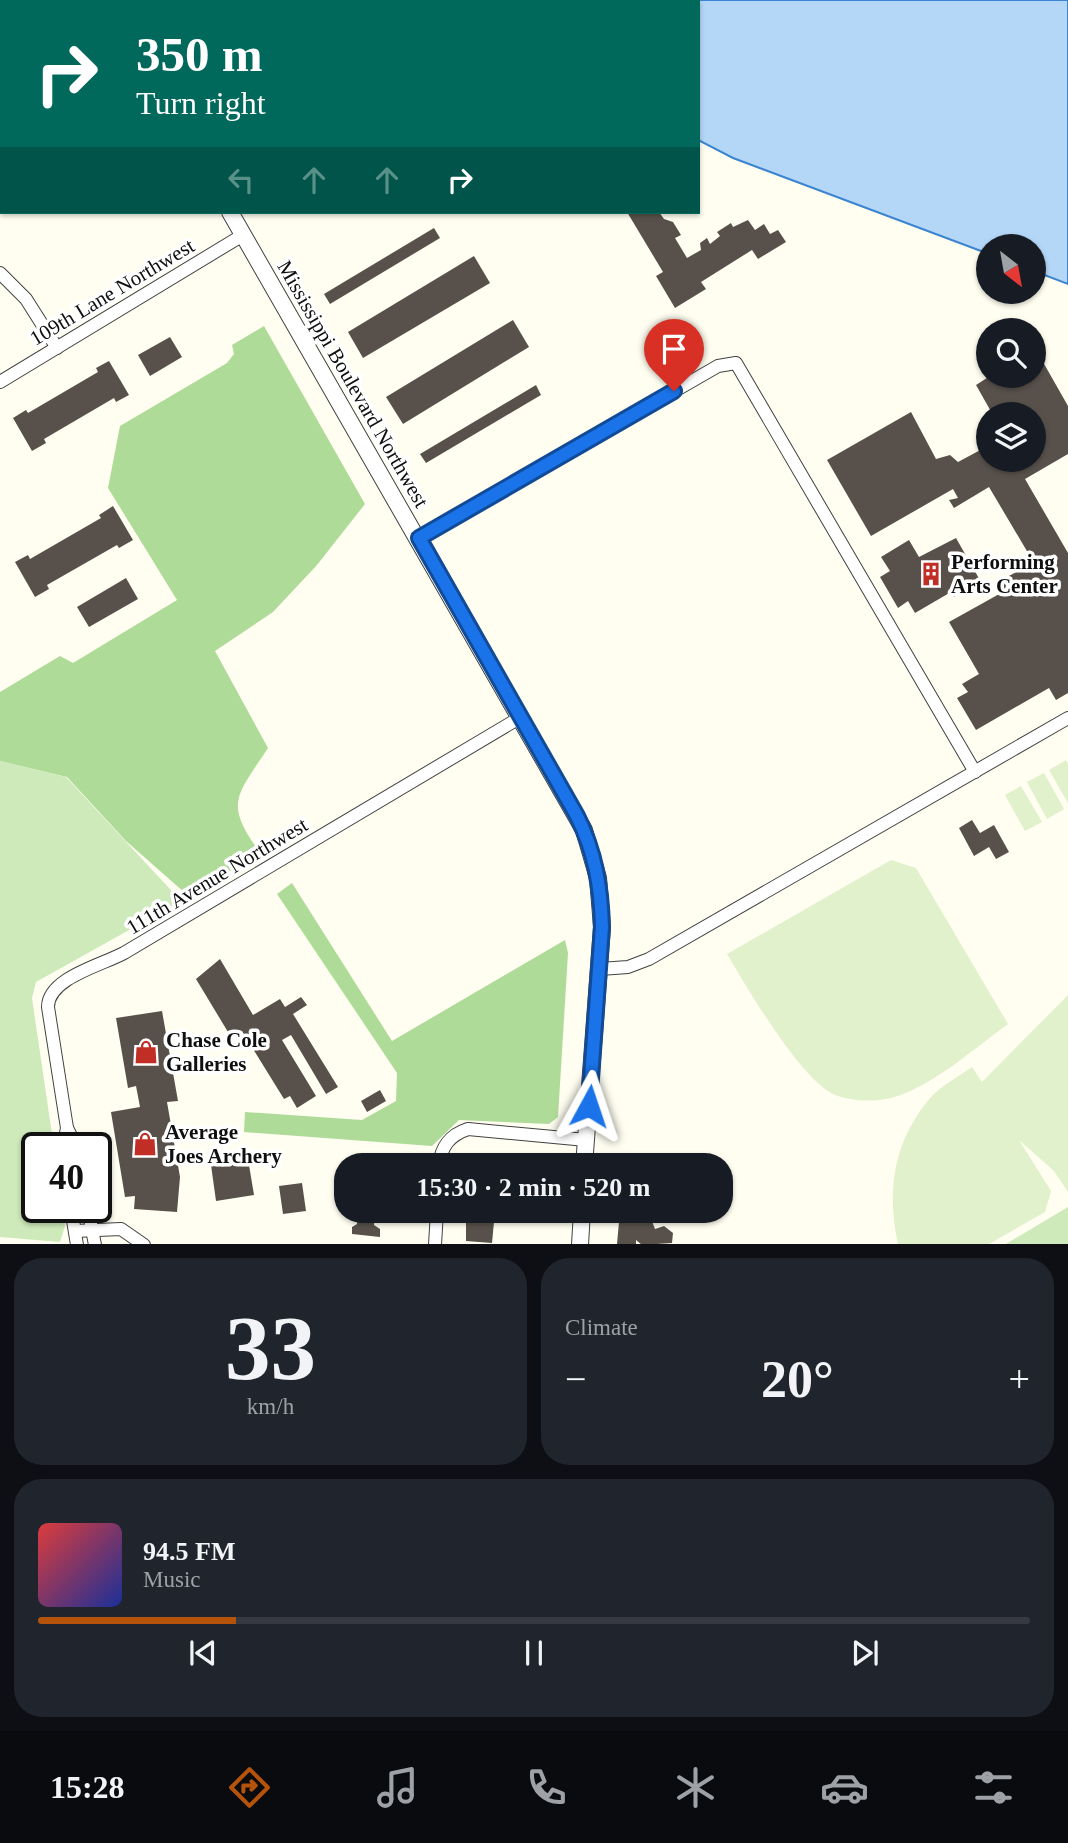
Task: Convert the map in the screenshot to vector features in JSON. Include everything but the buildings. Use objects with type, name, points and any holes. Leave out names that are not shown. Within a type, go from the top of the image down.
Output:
[{"type":"street","name":"Mississippi Boulevard Northwest","points":[[231,214],[577,816],[593,856],[601,900],[600,969],[585,1153]]},
{"type":"street","name":"109th Lane Northwest","points":[[0,382],[243,236]]},
{"type":"street","points":[[0,273],[26,299],[57,348]]},
{"type":"street","points":[[419,538],[718,366],[736,363],[760,399],[975,772]]},
{"type":"street","name":"111th Avenue Northwest","points":[[69,1132],[48,1007],[48,998],[55,988],[68,978],[124,953],[521,717]]},
{"type":"street","points":[[600,969],[628,967],[649,959],[1068,718]]},
{"type":"street","name":"111th Avenue Northwest","points":[[66,1132],[67,1128]]},
{"type":"street","points":[[443,1153],[452,1137],[468,1129],[586,1140]]},
{"type":"street","points":[[91,1223],[95,1244]]},
{"type":"street","points":[[435,1244],[436,1223]]},
{"type":"street","points":[[580,1244],[581,1223]]},
{"type":"street","points":[[76,1238],[93,1230],[121,1229],[145,1244]]},
{"type":"green space","points":[[264,326],[365,504],[317,565],[273,612],[215,651],[268,748],[248,778],[238,800],[242,823],[262,855],[185,893],[126,841],[67,777],[0,761],[0,692],[60,656],[73,663],[177,600],[108,488],[120,426],[227,363],[234,354],[232,345]]},
{"type":"green space","points":[[1066,760],[1068,764],[1068,803],[1049,770]]},
{"type":"green space","points":[[0,761],[66,777],[181,901],[36,982],[32,998],[52,1132],[21,1132],[21,1223],[64,1223],[65,1226],[60,1242],[0,1237]]},
{"type":"green space","points":[[1044,773],[1064,809],[1047,819],[1027,782]]},
{"type":"green space","points":[[1021,786],[1042,822],[1025,831],[1005,795]]},
{"type":"green space","points":[[891,860],[916,868],[1008,1024],[946,1070],[906,1093],[890,1098],[855,1100],[838,1096],[809,1074],[777,1033],[727,954]]},
{"type":"green space","points":[[292,883],[392,1041],[565,940],[568,953],[558,1117],[549,1124],[459,1120],[432,1146],[244,1132],[245,1112],[362,1120],[396,1101],[397,1073],[277,894]]},
{"type":"green space","points":[[1068,995],[1068,1192],[1054,1171],[1019,1140],[1051,1191],[1045,1212],[989,1244],[898,1244],[893,1204],[896,1166],[901,1147],[919,1112],[936,1092],[972,1067],[982,1082]]},
{"type":"green space","points":[[1068,1207],[1068,1244],[1006,1244]]},
{"type":"water","points":[[700,0],[1068,0],[1068,284],[1046,276],[1046,234],[976,234],[976,249],[733,158],[700,141]]},
{"type":"place","name":"Performing Arts Center","points":[[931,574]]},
{"type":"place","name":"Chase Cole Galleries","points":[[146,1052]]},
{"type":"place","name":"Average Joes Archery","points":[[145,1144]]},
{"type":"route","points":[[589,1106],[602,927],[601,900],[593,856],[577,816],[419,538],[674,391]]}]
